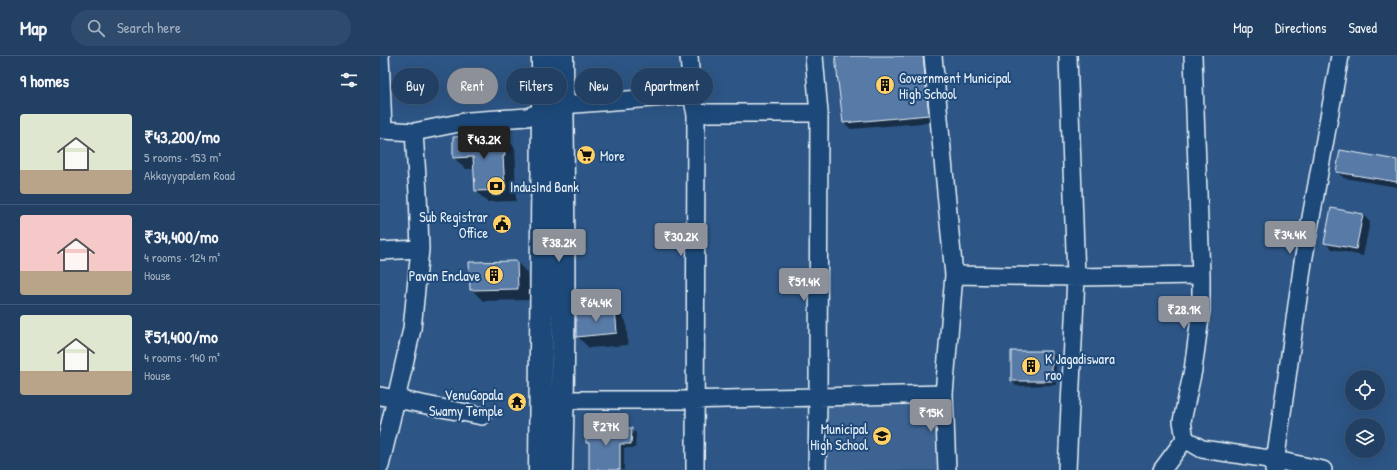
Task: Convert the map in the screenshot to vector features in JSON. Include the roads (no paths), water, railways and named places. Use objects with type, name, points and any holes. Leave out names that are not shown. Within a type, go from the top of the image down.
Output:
[{"type":"main road","points":[[543,56],[553,109],[563,400],[561,470]]},
{"type":"main road","points":[[540,470],[553,109],[562,56]]},
{"type":"street","points":[[380,56],[382,130],[414,132],[469,121],[527,117],[553,109],[631,101]]},
{"type":"street","points":[[689,56],[690,68]]},
{"type":"street","points":[[814,56],[819,114],[817,470]]},
{"type":"street","points":[[933,56],[954,275],[944,394],[947,470]]},
{"type":"street","points":[[1067,470],[1076,277],[1068,56]]},
{"type":"street","points":[[1162,470],[1185,439],[1182,421],[1193,370],[1200,317],[1201,275],[1193,56]]},
{"type":"street","points":[[1275,465],[1303,262],[1340,56]]},
{"type":"street","points":[[694,104],[696,115],[695,470]]},
{"type":"street","points":[[696,115],[819,114]]},
{"type":"street","points":[[380,466],[388,397],[412,329],[420,249],[414,132]]},
{"type":"street","points":[[380,251],[420,249]]},
{"type":"street","points":[[954,275],[1076,277],[1201,275]]},
{"type":"street","points":[[563,400],[696,400],[944,394]]},
{"type":"street","points":[[388,397],[482,416]]},
{"type":"street","points":[[1185,439],[1202,448],[1275,465],[1323,470]]},
{"type":"place","name":"Government Municipal High School","points":[[885,85]]},
{"type":"place","name":"More","points":[[586,155]]},
{"type":"place","name":"IndusInd Bank","points":[[496,186]]},
{"type":"place","name":"Sub Registrar Office","points":[[502,224]]},
{"type":"place","name":"Pavan Enclave","points":[[494,275]]},
{"type":"place","name":"K Jagadiswara rao","points":[[1031,366]]},
{"type":"place","name":"VenuGopala Swamy Temple","points":[[517,402]]},
{"type":"place","name":"Municipal High School","points":[[882,436]]}]
